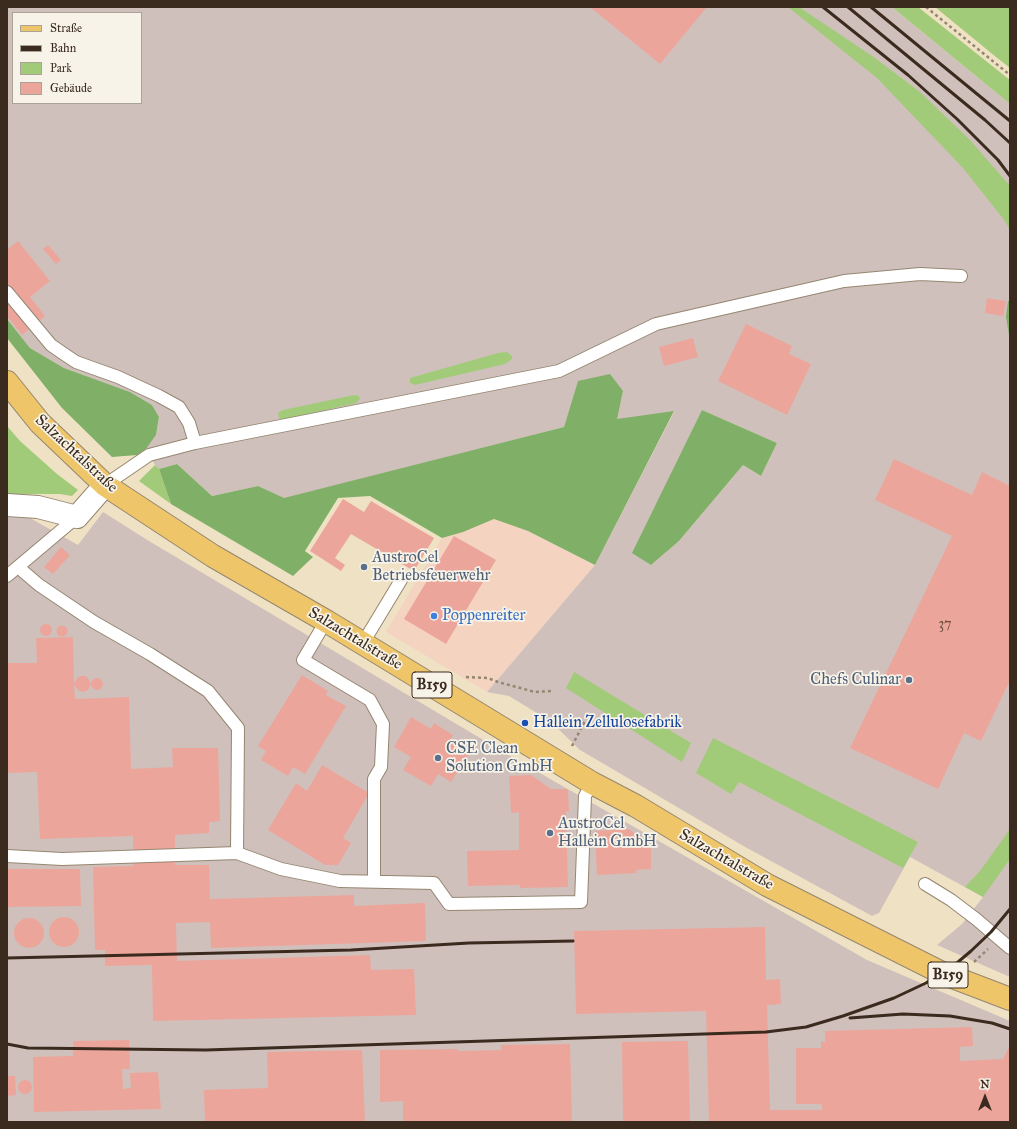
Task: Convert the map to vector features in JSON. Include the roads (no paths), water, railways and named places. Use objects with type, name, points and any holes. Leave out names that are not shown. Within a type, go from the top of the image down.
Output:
[{"type":"main road","name":"Salzachtalstraße","points":[[7,382],[40,423],[105,485],[213,556],[326,621],[583,777],[636,806],[767,885],[919,962],[1010,1000]]},
{"type":"street","points":[[7,505],[38,507],[77,517],[105,485]]},
{"type":"lane","points":[[105,485],[149,455],[195,443],[559,371],[656,324],[844,281],[920,274],[960,276]]},
{"type":"lane","points":[[7,292],[51,345],[64,354],[76,362],[118,377],[179,407],[189,423],[195,443]]},
{"type":"lane","points":[[7,576],[77,517]]},
{"type":"lane","points":[[18,567],[39,585],[94,622],[150,654],[208,691],[238,728],[237,853]]},
{"type":"lane","points":[[362,643],[401,580]]},
{"type":"lane","points":[[326,621],[303,660],[370,700],[383,724],[381,767],[374,779],[374,881]]},
{"type":"lane","points":[[7,856],[62,859],[237,853],[281,869],[340,881],[434,883],[449,904],[581,902],[584,796],[583,777]]},
{"type":"lane","points":[[925,884],[951,900],[1006,943]]},
{"type":"railway","points":[[823,7],[908,75],[957,119],[998,160],[1010,176]]},
{"type":"railway","points":[[848,7],[985,120],[1010,143]]},
{"type":"railway","points":[[871,7],[1010,121]]},
{"type":"railway","points":[[7,1044],[28,1048],[206,1050],[766,1032],[806,1027],[894,998],[926,983],[958,962],[971,951],[991,932],[1010,909]]},
{"type":"railway","points":[[7,958],[351,950],[469,943],[573,941]]},
{"type":"railway","points":[[850,1018],[903,1014],[950,1016],[992,1023],[1010,1029]]},
{"type":"place","name":"AustroCel Betriebsfeuerwehr","points":[[364,567]]},
{"type":"place","name":"Poppenreiter","points":[[434,616]]},
{"type":"place","name":"Chefs Culinar","points":[[909,680]]},
{"type":"place","name":"Hallein Zellulosefabrik","points":[[525,723]]},
{"type":"place","name":"CSE Clean Solution GmbH","points":[[438,758]]},
{"type":"place","name":"AustroCel Hallein GmbH","points":[[550,833]]}]
